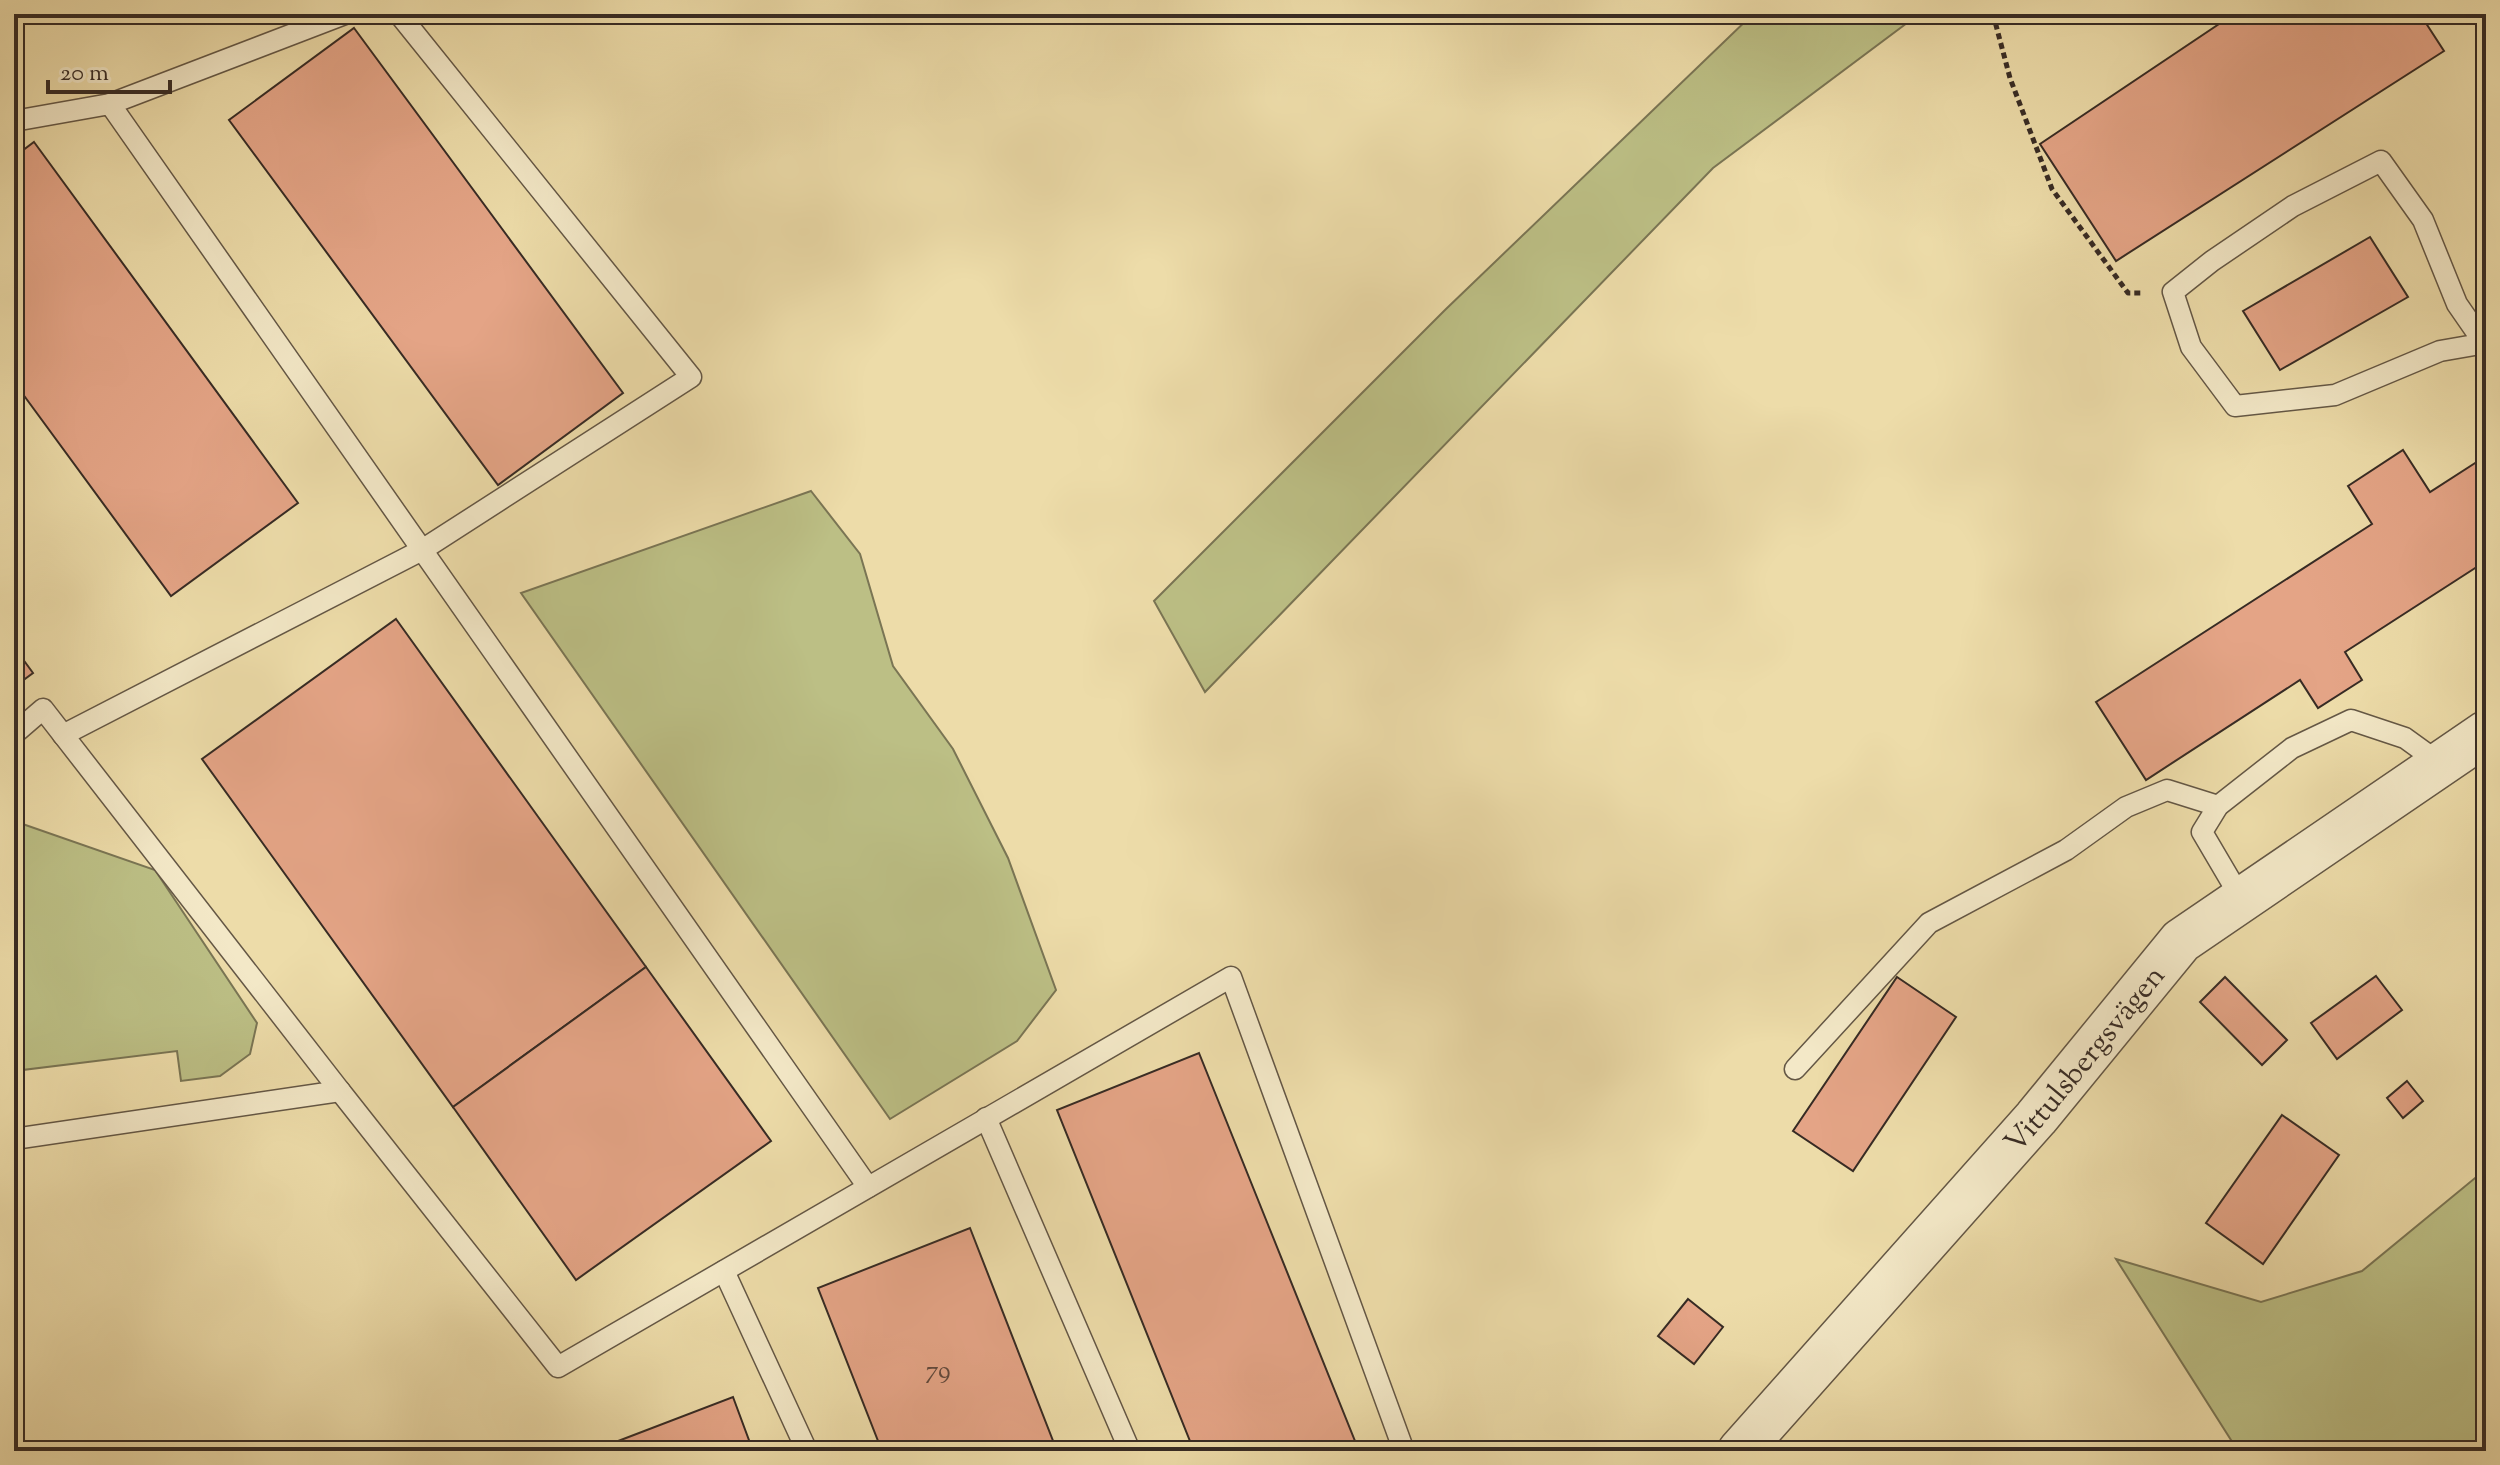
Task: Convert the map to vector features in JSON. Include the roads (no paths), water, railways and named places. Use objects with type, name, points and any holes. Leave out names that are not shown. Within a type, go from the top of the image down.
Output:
[{"type":"street","name":"Vittulsbergsvägen","points":[[1740,1451],[2036,1118],[2181,941],[2486,733]]},
{"type":"lane","points":[[14,121],[110,104],[345,14]]},
{"type":"lane","points":[[63,735],[422,550],[691,377],[399,14]]},
{"type":"lane","points":[[110,104],[868,1187]]},
{"type":"lane","points":[[2381,161],[2423,220],[2457,304],[2485,343],[2440,351],[2335,395],[2235,406],[2191,347],[2173,292],[2212,261],[2293,206],[2381,161]]},
{"type":"lane","points":[[14,734],[43,709],[558,1367],[1231,977],[1404,1451]]},
{"type":"lane","points":[[2242,900],[2202,832],[2218,806],[2292,748],[2351,720],[2405,738],[2441,764]]},
{"type":"lane","points":[[1795,1069],[1929,923],[2066,850],[2126,807],[2167,790],[2218,806]]},
{"type":"lane","points":[[14,1139],[340,1091]]},
{"type":"lane","points":[[986,1118],[1130,1451]]},
{"type":"lane","points":[[724,1271],[807,1451]]}]
